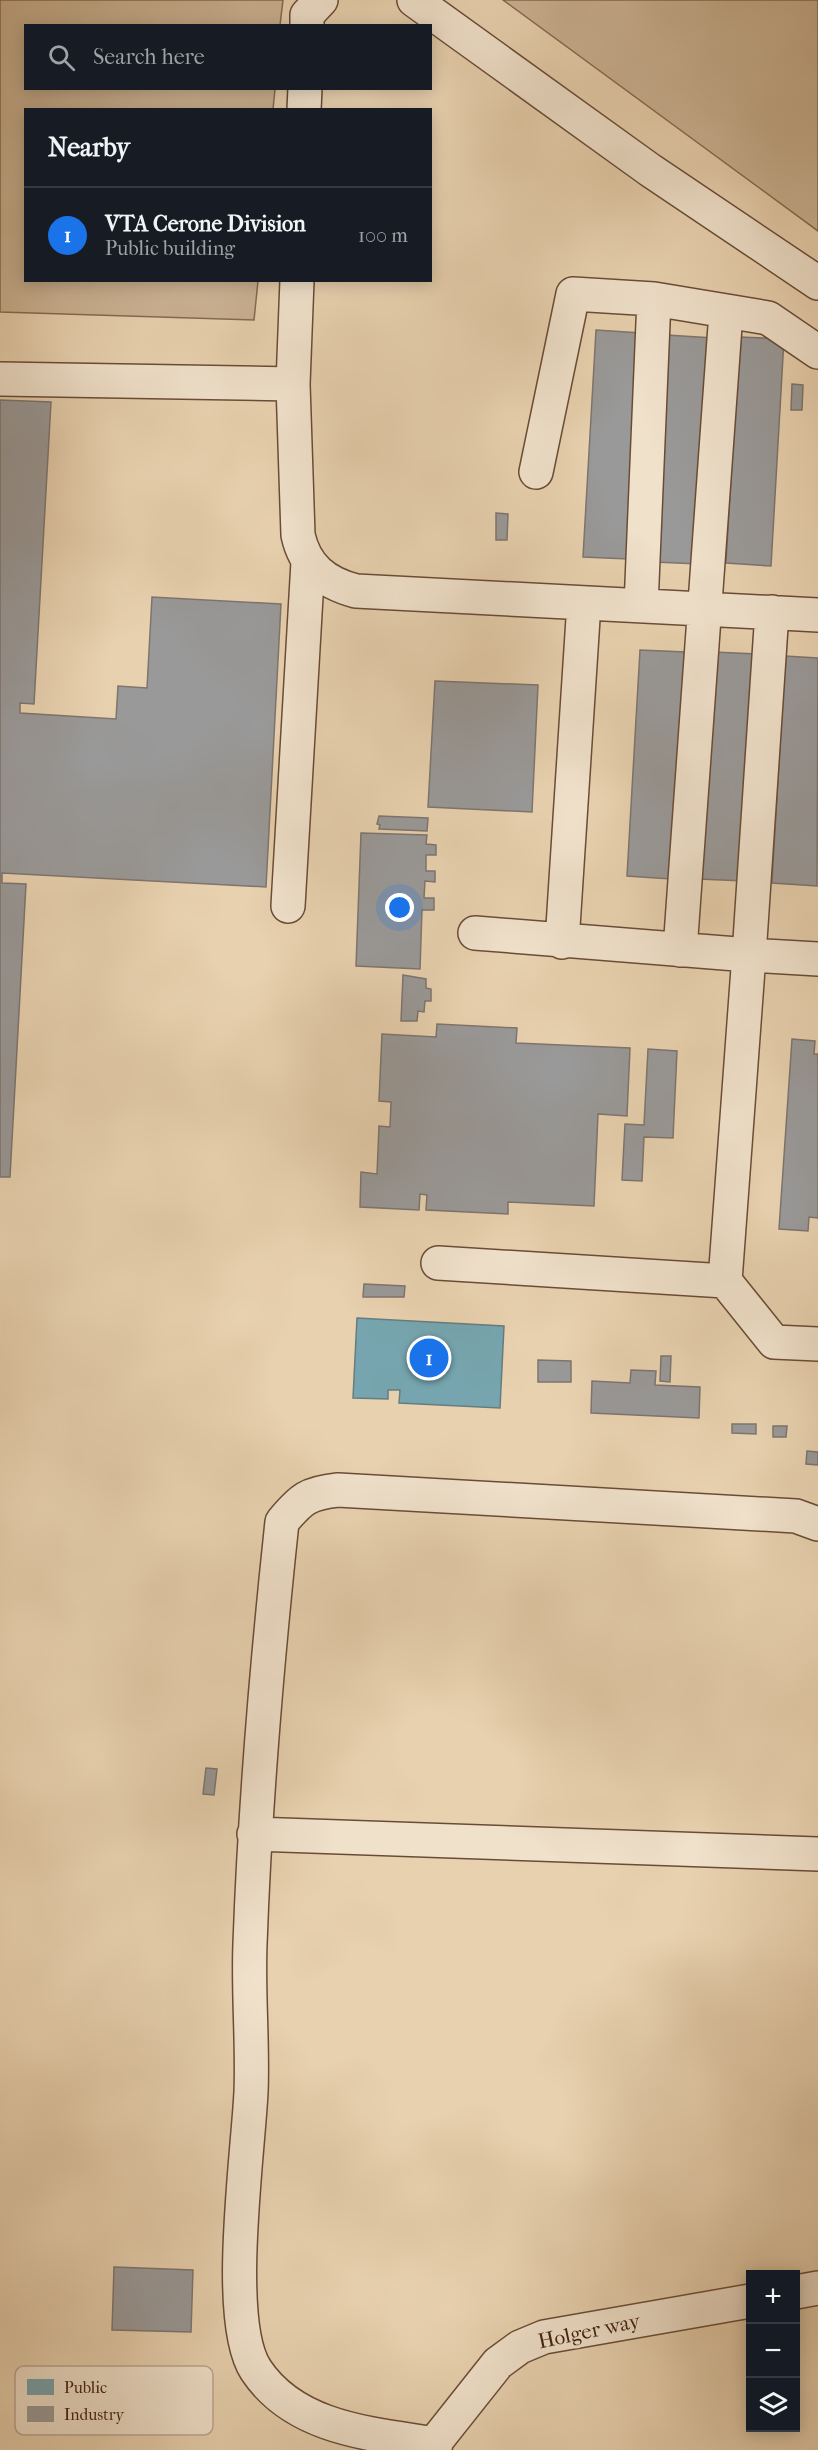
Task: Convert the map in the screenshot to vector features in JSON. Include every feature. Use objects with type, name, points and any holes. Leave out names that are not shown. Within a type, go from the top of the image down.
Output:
[{"type":"lane","points":[[307,24],[307,15],[321,0]]},
{"type":"lane","points":[[414,0],[650,170],[818,283]]},
{"type":"lane","points":[[304,90],[304,108]]},
{"type":"lane","points":[[288,906],[308,562],[298,535],[293,384],[297,282]]},
{"type":"lane","points":[[536,472],[573,294],[654,299],[768,318],[818,352]]},
{"type":"lane","points":[[641,606],[654,299]]},
{"type":"lane","points":[[680,950],[726,312]]},
{"type":"lane","points":[[0,379],[293,384]]},
{"type":"lane","points":[[308,562],[328,581],[356,591],[818,615]]},
{"type":"lane","points":[[562,942],[584,603]]},
{"type":"lane","points":[[772,612],[725,1281],[774,1342],[818,1344]]},
{"type":"lane","points":[[475,933],[562,942],[818,959]]},
{"type":"lane","points":[[438,1263],[725,1281]]},
{"type":"lane","points":[[435,2448],[309,2418],[270,2389],[255,2369],[241,2326],[241,2258],[251,2090],[249,1975],[254,1834],[282,1522],[299,1502],[314,1492],[338,1490],[796,1516],[818,1524]]},
{"type":"lane","points":[[254,1834],[818,1854]]},
{"type":"lane","points":[[800,2291],[818,2288]]},
{"type":"lane","name":"Holger way","points":[[435,2448],[498,2363],[520,2347],[544,2337],[746,2302]]},
{"type":"shaded area","points":[[0,0],[283,0],[280,24],[24,24],[24,90],[275,90],[273,108],[24,108],[24,282],[258,282],[254,320],[0,312]]},
{"type":"shaded area","points":[[503,0],[818,0],[818,231]]},
{"type":"building: Public","points":[[357,1318],[504,1326],[500,1408],[399,1403],[400,1390],[388,1390],[388,1399],[353,1398]]},
{"type":"building: Industry","points":[[596,330],[641,333],[628,559],[583,557]]},
{"type":"building: Industry","points":[[667,335],[713,338],[699,564],[654,562]]},
{"type":"building: Industry","points":[[739,337],[784,339],[771,566],[726,563]]},
{"type":"building: Industry","points":[[792,384],[803,385],[802,410],[791,410]]},
{"type":"building: Industry","points":[[0,400],[51,402],[34,704],[20,703],[20,713],[116,719],[118,686],[147,688],[152,597],[281,604],[266,887],[2,873],[2,883],[26,884],[10,1177],[0,1177]]},
{"type":"building: Industry","points":[[496,513],[508,514],[507,540],[496,540]]},
{"type":"building: Industry","points":[[640,650],[685,652],[671,879],[627,876]]},
{"type":"building: Industry","points":[[713,652],[757,654],[744,881],[699,879]]},
{"type":"building: Industry","points":[[785,656],[818,658],[817,886],[772,883]]},
{"type":"building: Industry","points":[[435,681],[538,685],[532,812],[428,807]]},
{"type":"building: Industry","points":[[379,816],[428,818],[427,831],[379,829],[380,825],[377,824]]},
{"type":"building: Industry","points":[[361,833],[427,835],[426,844],[436,845],[436,855],[426,855],[426,871],[435,871],[435,882],[425,881],[424,898],[434,898],[434,910],[422,910],[420,969],[356,966]]},
{"type":"building: Industry","points":[[403,975],[426,979],[426,988],[431,989],[431,1001],[425,1001],[424,1012],[418,1011],[417,1021],[401,1021]]},
{"type":"building: Industry","points":[[437,1024],[517,1028],[516,1043],[630,1048],[627,1116],[598,1114],[594,1206],[508,1202],[508,1214],[426,1210],[427,1195],[420,1194],[419,1210],[360,1207],[361,1172],[377,1174],[379,1126],[390,1127],[391,1102],[379,1101],[382,1034],[436,1037]]},
{"type":"building: Industry","points":[[792,1039],[815,1041],[814,1054],[818,1054],[818,1218],[809,1217],[808,1231],[779,1229]]},
{"type":"building: Industry","points":[[648,1049],[677,1051],[673,1138],[644,1137],[642,1181],[622,1180],[625,1124],[644,1125]]},
{"type":"building: Industry","points":[[364,1284],[405,1286],[404,1297],[363,1297]]},
{"type":"building: Industry","points":[[661,1356],[671,1356],[670,1382],[660,1381]]},
{"type":"building: Industry","points":[[538,1360],[571,1361],[571,1382],[538,1382]]},
{"type":"building: Industry","points":[[631,1370],[656,1371],[655,1385],[700,1387],[699,1418],[591,1413],[592,1381],[630,1383]]},
{"type":"building: Industry","points":[[732,1424],[756,1424],[756,1434],[732,1433]]},
{"type":"building: Industry","points":[[773,1426],[787,1426],[786,1437],[773,1437]]},
{"type":"building: Industry","points":[[807,1451],[818,1452],[818,1465],[806,1464]]},
{"type":"building: Industry","points":[[206,1768],[217,1769],[214,1795],[203,1794]]},
{"type":"building: Industry","points":[[114,2267],[193,2270],[191,2332],[112,2330]]},
{"type":"place","name":"VTA Cerone Division","points":[[429,1358]]}]
